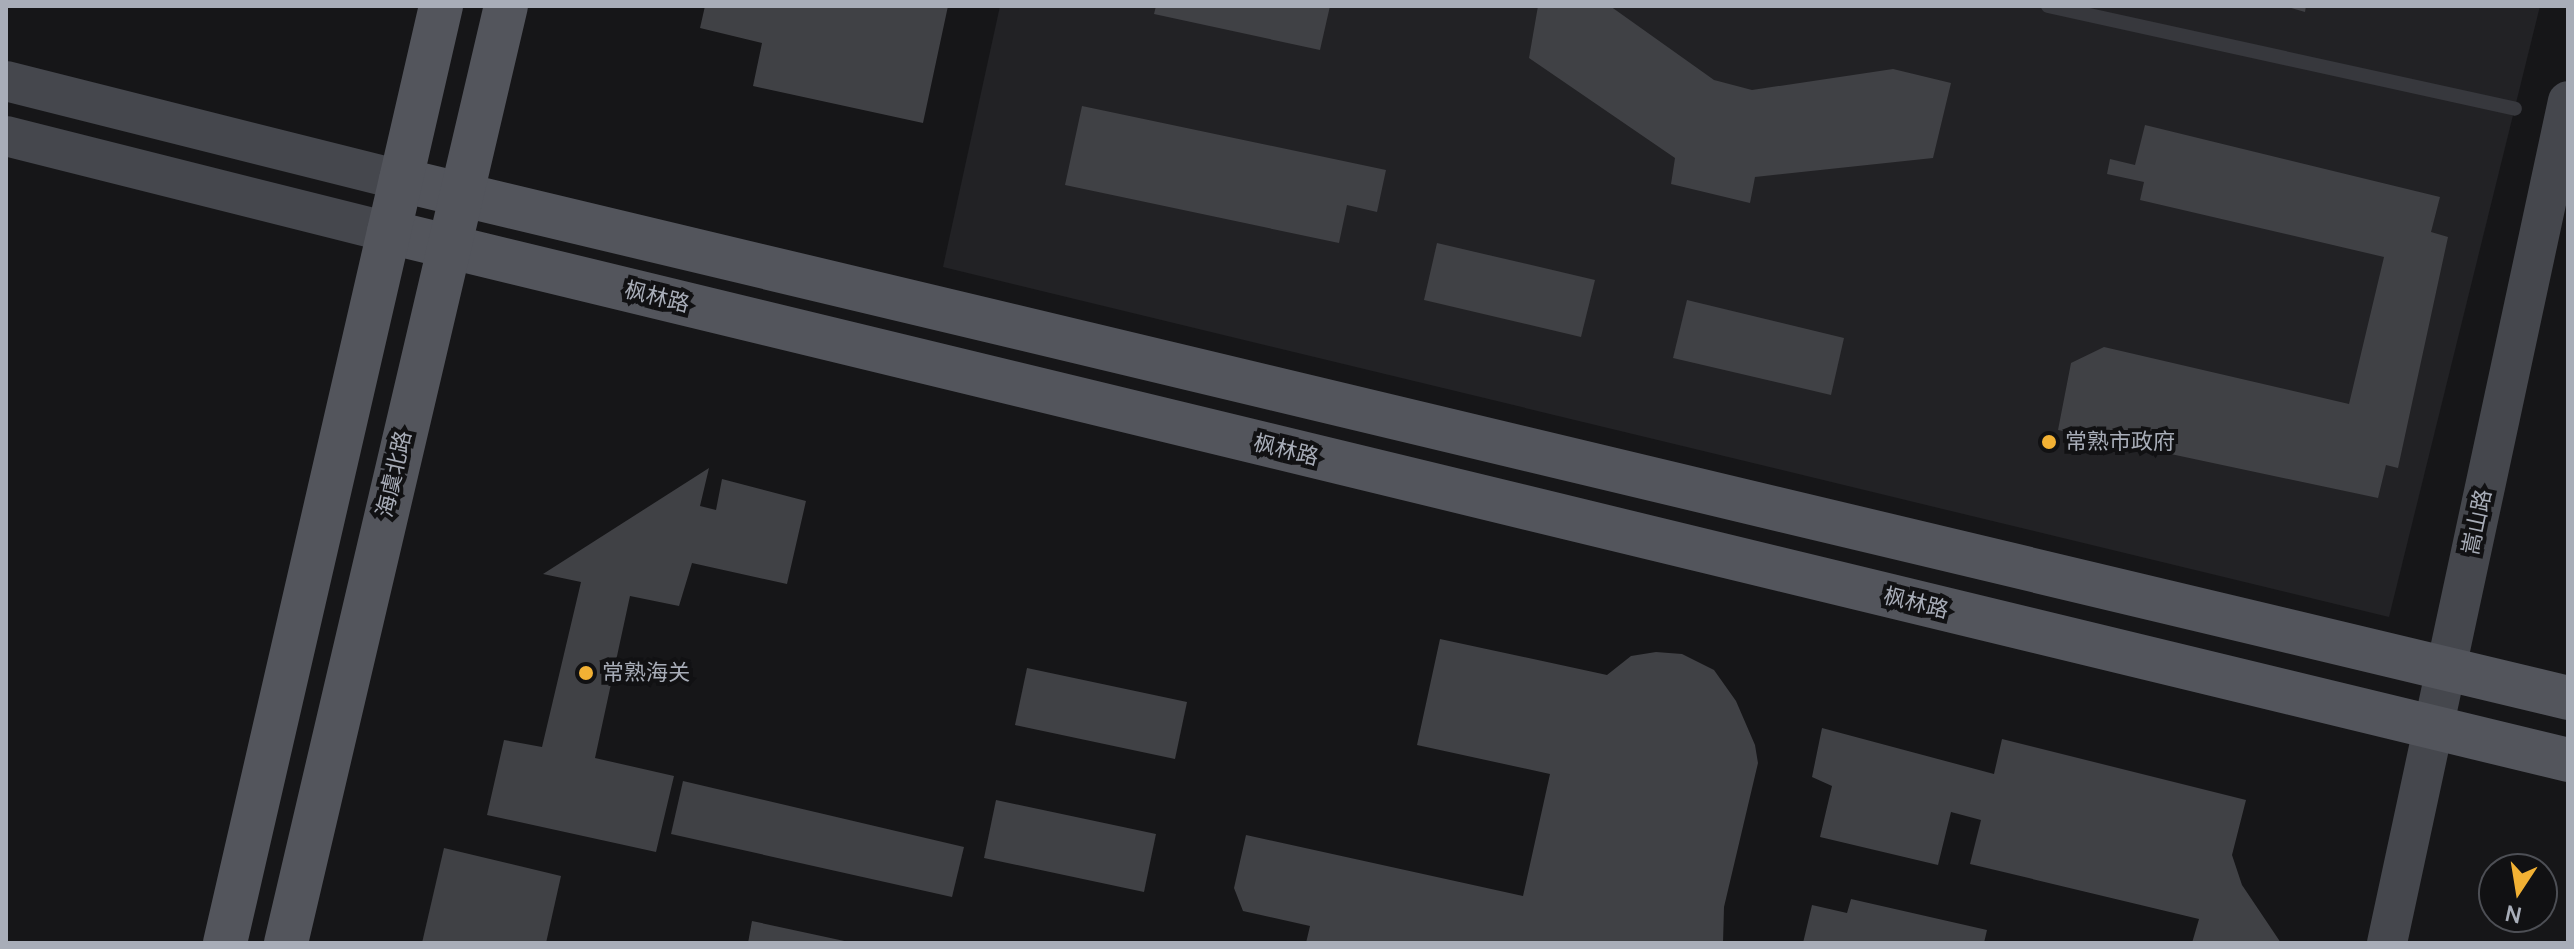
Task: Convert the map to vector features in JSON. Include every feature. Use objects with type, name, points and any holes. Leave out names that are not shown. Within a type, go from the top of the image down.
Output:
[{"type":"main road","points":[[225,943],[441,6]]},
{"type":"main road","name":"海虞北路","points":[[286,943],[447,246],[506,6]]},
{"type":"main road","points":[[401,180],[2568,698]]},
{"type":"main road","name":"枫林路","points":[[389,232],[2568,760]]},
{"type":"street","points":[[6,81],[401,180]]},
{"type":"street","name":"嵩山路","points":[[2387,943],[2568,101]]},
{"type":"street","name":"枫林路","points":[[6,136],[389,232]]},
{"type":"lane","points":[[2048,6],[2515,109]]},
{"type":"shaded area","name":"常熟市政府","points":[[1000,6],[2540,6],[2389,617],[943,267]]},
{"type":"building","points":[[705,6],[948,6],[923,123],[753,86],[762,43],[700,28]]},
{"type":"building","points":[[1156,6],[1330,6],[1320,50],[1154,14]]},
{"type":"building","points":[[1538,6],[1610,6],[1714,80],[1752,90],[1893,69],[1951,83],[1933,158],[1755,177],[1750,203],[1671,184],[1675,158],[1529,58]]},
{"type":"building","points":[[2284,6],[2306,6],[2305,12]]},
{"type":"building","points":[[1082,106],[1386,170],[1377,212],[1347,205],[1339,243],[1065,185]]},
{"type":"building","points":[[2145,125],[2440,197],[2431,232],[2448,237],[2398,468],[2386,465],[2378,498],[2058,430],[2071,363],[2104,347],[2349,404],[2384,257],[2140,200],[2144,182],[2107,174],[2110,159],[2135,165]]},
{"type":"building","points":[[1437,243],[1595,280],[1581,337],[1424,300]]},
{"type":"building","points":[[1687,300],[1844,338],[1831,395],[1673,358]]},
{"type":"building","name":"常熟海关","points":[[709,468],[700,506],[716,510],[722,479],[806,501],[787,584],[692,563],[679,606],[630,596],[595,758],[674,776],[656,852],[487,815],[504,740],[542,747],[581,582],[543,574]]},
{"type":"building","points":[[1440,639],[1607,675],[1631,656],[1656,652],[1682,654],[1714,670],[1736,701],[1755,745],[1758,763],[1724,907],[1723,943],[1306,943],[1310,926],[1243,911],[1234,888],[1246,835],[1523,896],[1550,774],[1417,745]]},
{"type":"building","points":[[1027,668],[1187,702],[1175,759],[1015,725]]},
{"type":"building","points":[[1822,728],[1994,774],[2002,739],[2246,800],[2232,855],[2242,885],[2281,943],[2192,943],[2199,919],[1970,864],[1981,820],[1951,812],[1938,865],[1820,837],[1832,786],[1812,777]]},
{"type":"building","points":[[683,781],[964,847],[952,897],[671,834]]},
{"type":"building","points":[[996,800],[1156,834],[1144,892],[984,858]]},
{"type":"building","points":[[444,848],[561,876],[546,943],[422,943]]},
{"type":"building","points":[[1851,899],[1987,930],[1984,943],[1803,943],[1812,905],[1847,913]]},
{"type":"building","points":[[752,921],[849,942],[849,943],[748,943]]},
{"type":"place","name":"常熟市政府","points":[[2049,442]]},
{"type":"place","name":"常熟海关","points":[[586,673]]}]
